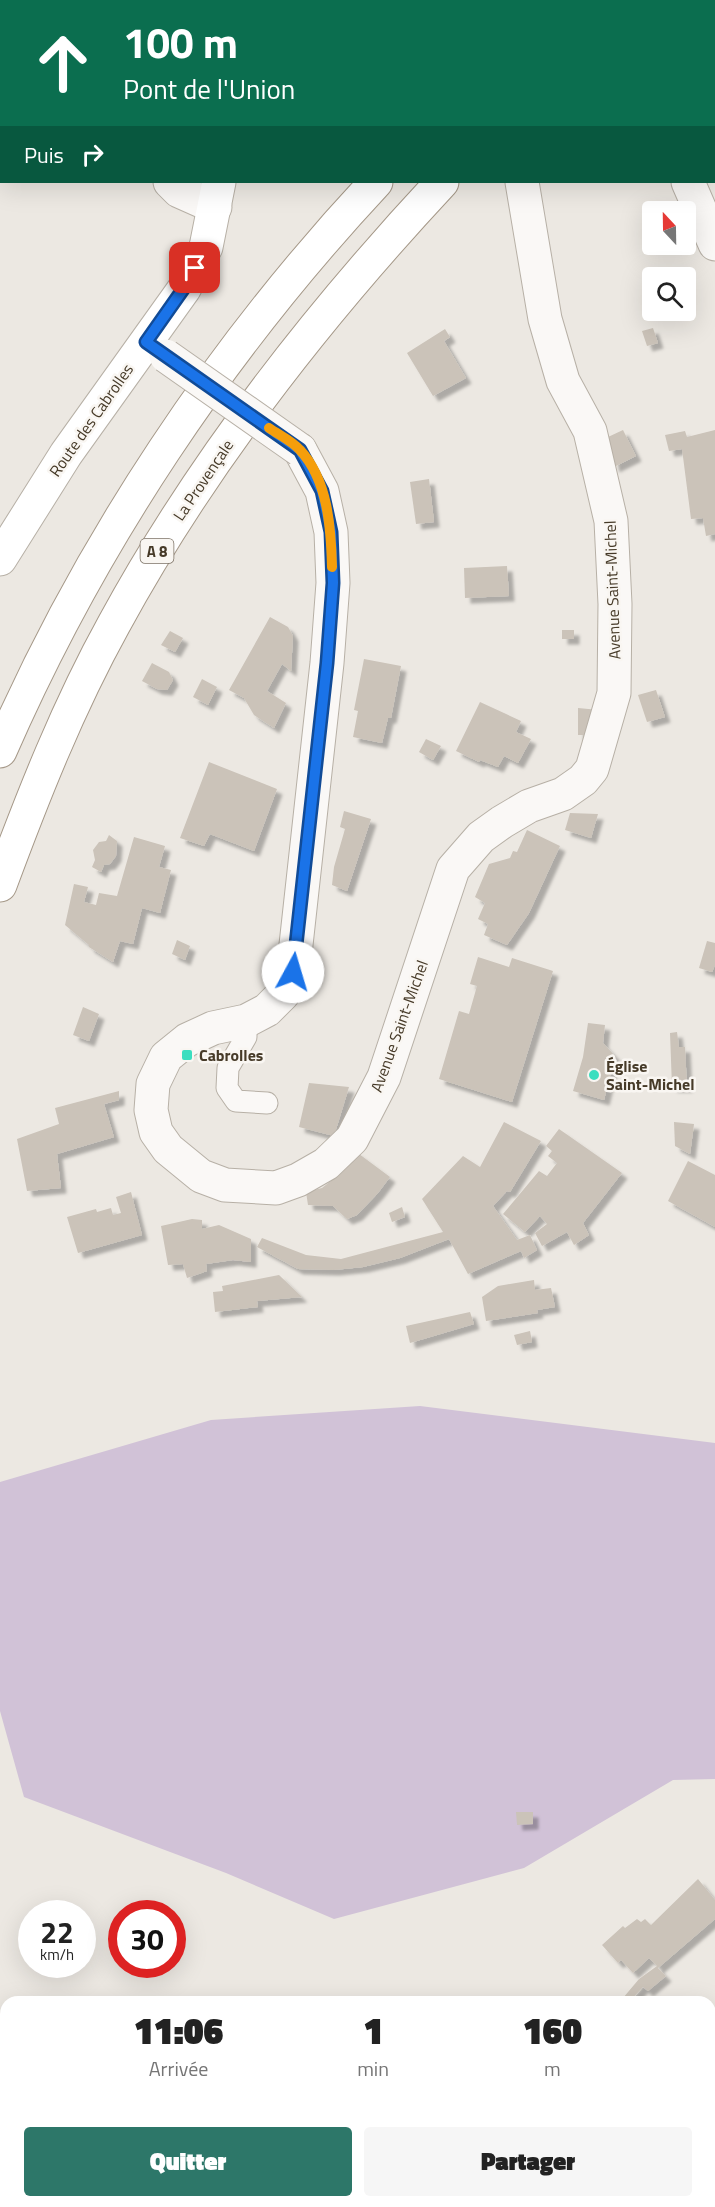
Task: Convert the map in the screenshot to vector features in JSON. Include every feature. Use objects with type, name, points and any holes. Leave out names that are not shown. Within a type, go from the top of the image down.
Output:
[{"type":"main road","points":[[0,751],[61,620],[189,413],[269,307],[353,206],[375,183]]},
{"type":"main road","name":"La Provençale","points":[[0,885],[52,750],[114,624],[149,563],[259,399],[316,326],[441,183]]},
{"type":"main road","name":"Route des Cabrolles","points":[[0,559],[66,454],[156,349],[206,247],[217,194]]},
{"type":"street","points":[[171,183],[179,191],[217,194]]},
{"type":"street","name":"Avenue Saint-Michel","points":[[156,349],[300,450],[322,491],[331,532],[333,583],[327,663],[293,972],[283,994],[267,1010],[246,1021],[213,1028],[187,1040],[166,1058],[153,1084],[151,1110],[156,1132],[168,1149],[201,1176],[225,1185],[276,1188],[298,1180],[326,1164],[352,1139],[384,1077],[453,869],[481,837],[502,822],[529,806],[563,794],[583,780],[592,769],[614,693],[615,604],[611,520],[590,431],[563,381],[544,319],[522,183]]},
{"type":"street","points":[[688,183],[715,244]]},
{"type":"lane","points":[[246,1021],[246,1037],[228,1068],[226,1088],[236,1101],[267,1103]]},
{"type":"shaded area","points":[[420,1406],[715,1443],[715,1779],[673,1780],[524,1868],[334,1919],[226,1873],[24,1797],[0,1711],[0,1482],[211,1420]]},
{"type":"building","points":[[653,328],[658,343],[647,346],[642,331]]},
{"type":"building","points":[[445,329],[450,337],[444,341],[466,378],[433,396],[407,353]]},
{"type":"building","points":[[623,430],[636,456],[614,467],[608,437]]},
{"type":"building","points":[[715,430],[715,534],[706,536],[703,518],[691,519],[682,449],[669,451],[665,435],[685,431],[687,437]]},
{"type":"building","points":[[429,479],[434,522],[416,524],[410,482]]},
{"type":"building","points":[[507,566],[509,596],[465,598],[464,568]]},
{"type":"building","points":[[270,617],[288,627],[293,636],[291,671],[282,664],[267,691],[286,703],[274,728],[254,715],[244,698],[229,690]]},
{"type":"building","points":[[562,630],[574,630],[574,639],[562,639]]},
{"type":"building","points":[[170,631],[183,638],[175,652],[161,645]]},
{"type":"building","points":[[364,659],[401,666],[391,718],[388,718],[382,743],[353,737],[358,711],[354,710]]},
{"type":"building","points":[[152,663],[169,672],[173,680],[167,690],[157,689],[142,681]]},
{"type":"building","points":[[202,679],[217,687],[208,705],[193,697]]},
{"type":"building","points":[[656,690],[665,717],[647,722],[638,695]]},
{"type":"building","points":[[480,702],[521,721],[516,732],[531,739],[518,763],[504,756],[498,767],[480,760],[479,762],[456,751]]},
{"type":"building","points":[[578,708],[599,710],[593,735],[578,735]]},
{"type":"building","points":[[426,739],[441,746],[433,760],[419,752]]},
{"type":"building","points":[[209,762],[277,789],[254,851],[210,834],[204,846],[180,838]]},
{"type":"building","points":[[344,811],[371,819],[347,891],[332,885],[334,867],[345,829],[340,827]]},
{"type":"building","points":[[570,813],[598,814],[591,838],[565,830]]},
{"type":"building","points":[[527,830],[560,846],[529,913],[507,945],[484,935],[488,924],[478,919],[485,903],[475,897],[489,864],[510,858],[513,851],[517,852]]},
{"type":"building","points":[[109,835],[117,841],[116,856],[110,864],[104,865],[101,872],[92,867],[95,860],[93,850],[99,842],[106,841]]},
{"type":"building","points":[[134,837],[165,846],[159,867],[171,870],[160,913],[142,908],[133,944],[120,941],[113,962],[89,947],[65,925],[74,884],[88,887],[84,902],[96,905],[99,893],[117,896]]},
{"type":"building","points":[[177,940],[190,946],[185,960],[172,954]]},
{"type":"building","points":[[707,941],[715,943],[715,965],[712,972],[699,968]]},
{"type":"building","points":[[478,957],[509,967],[512,958],[553,971],[512,1102],[439,1079],[459,1011],[469,1014],[477,986],[470,984]]},
{"type":"building","points":[[83,1007],[99,1014],[89,1041],[73,1035]]},
{"type":"building","name":"Église Saint-Michel","points":[[588,1023],[605,1025],[603,1043],[615,1056],[604,1100],[573,1091],[583,1057]]},
{"type":"building","points":[[677,1032],[679,1047],[685,1047],[687,1087],[672,1087],[670,1033]]},
{"type":"building","points":[[309,1083],[349,1087],[334,1136],[299,1127]]},
{"type":"building","points":[[119,1091],[119,1100],[104,1104],[114,1137],[57,1154],[61,1188],[27,1191],[17,1139],[59,1124],[55,1108]]},
{"type":"building","points":[[504,1122],[541,1141],[510,1192],[507,1191],[493,1206],[517,1240],[530,1235],[537,1250],[524,1258],[521,1251],[468,1274],[449,1239],[400,1258],[363,1267],[334,1270],[298,1269],[257,1247],[262,1238],[306,1255],[341,1259],[443,1232],[422,1199],[463,1156],[480,1167]]},
{"type":"building","points":[[674,1122],[694,1124],[690,1154],[675,1146]]},
{"type":"building","points":[[559,1129],[622,1173],[583,1223],[589,1235],[574,1245],[567,1232],[542,1246],[535,1233],[547,1224],[540,1216],[525,1232],[503,1214],[539,1171],[547,1176],[557,1163],[548,1156],[552,1151],[546,1146]]},
{"type":"building","points":[[355,1151],[390,1177],[378,1193],[357,1215],[347,1219],[333,1206],[308,1205],[306,1192],[322,1188],[332,1180]]},
{"type":"building","points":[[688,1161],[715,1175],[715,1227],[668,1201]]},
{"type":"building","points":[[131,1192],[142,1235],[78,1253],[67,1217],[96,1209],[97,1212],[111,1208],[113,1215],[121,1213],[116,1197]]},
{"type":"building","points":[[402,1207],[405,1217],[392,1222],[389,1213]]},
{"type":"building","points":[[192,1219],[202,1220],[202,1229],[219,1225],[251,1239],[251,1262],[233,1260],[206,1264],[207,1271],[187,1278],[183,1264],[168,1265],[161,1226]]},
{"type":"building","points":[[279,1275],[302,1297],[257,1301],[258,1307],[215,1312],[213,1292],[223,1291],[222,1286]]},
{"type":"building","points":[[534,1280],[535,1290],[551,1288],[555,1307],[537,1310],[538,1313],[486,1321],[482,1297],[498,1286]]},
{"type":"building","points":[[470,1312],[474,1324],[410,1343],[406,1326]]},
{"type":"building","points":[[530,1331],[532,1342],[517,1345],[514,1335]]},
{"type":"building","points":[[516,1812],[533,1812],[533,1824],[517,1825]]},
{"type":"building","points":[[698,1879],[715,1900],[715,1919],[658,1968],[666,1976],[648,1991],[643,1987],[635,1996],[625,1996],[639,1979],[657,1966],[649,1958],[633,1973],[621,1960],[618,1963],[602,1945],[623,1926],[625,1928],[637,1919],[641,1922],[645,1919],[651,1925]]},
{"type":"slow traffic","points":[[269,428],[300,450],[314,472],[322,491],[331,532],[332,567]]},
{"type":"place","name":"Cabrolles","points":[[187,1055]]},
{"type":"place","name":"Église Saint-Michel","points":[[594,1075]]},
{"type":"route","points":[[195,268],[184,288],[146,342],[300,450],[314,472],[322,491],[331,532],[333,583],[327,663],[293,972]]}]
